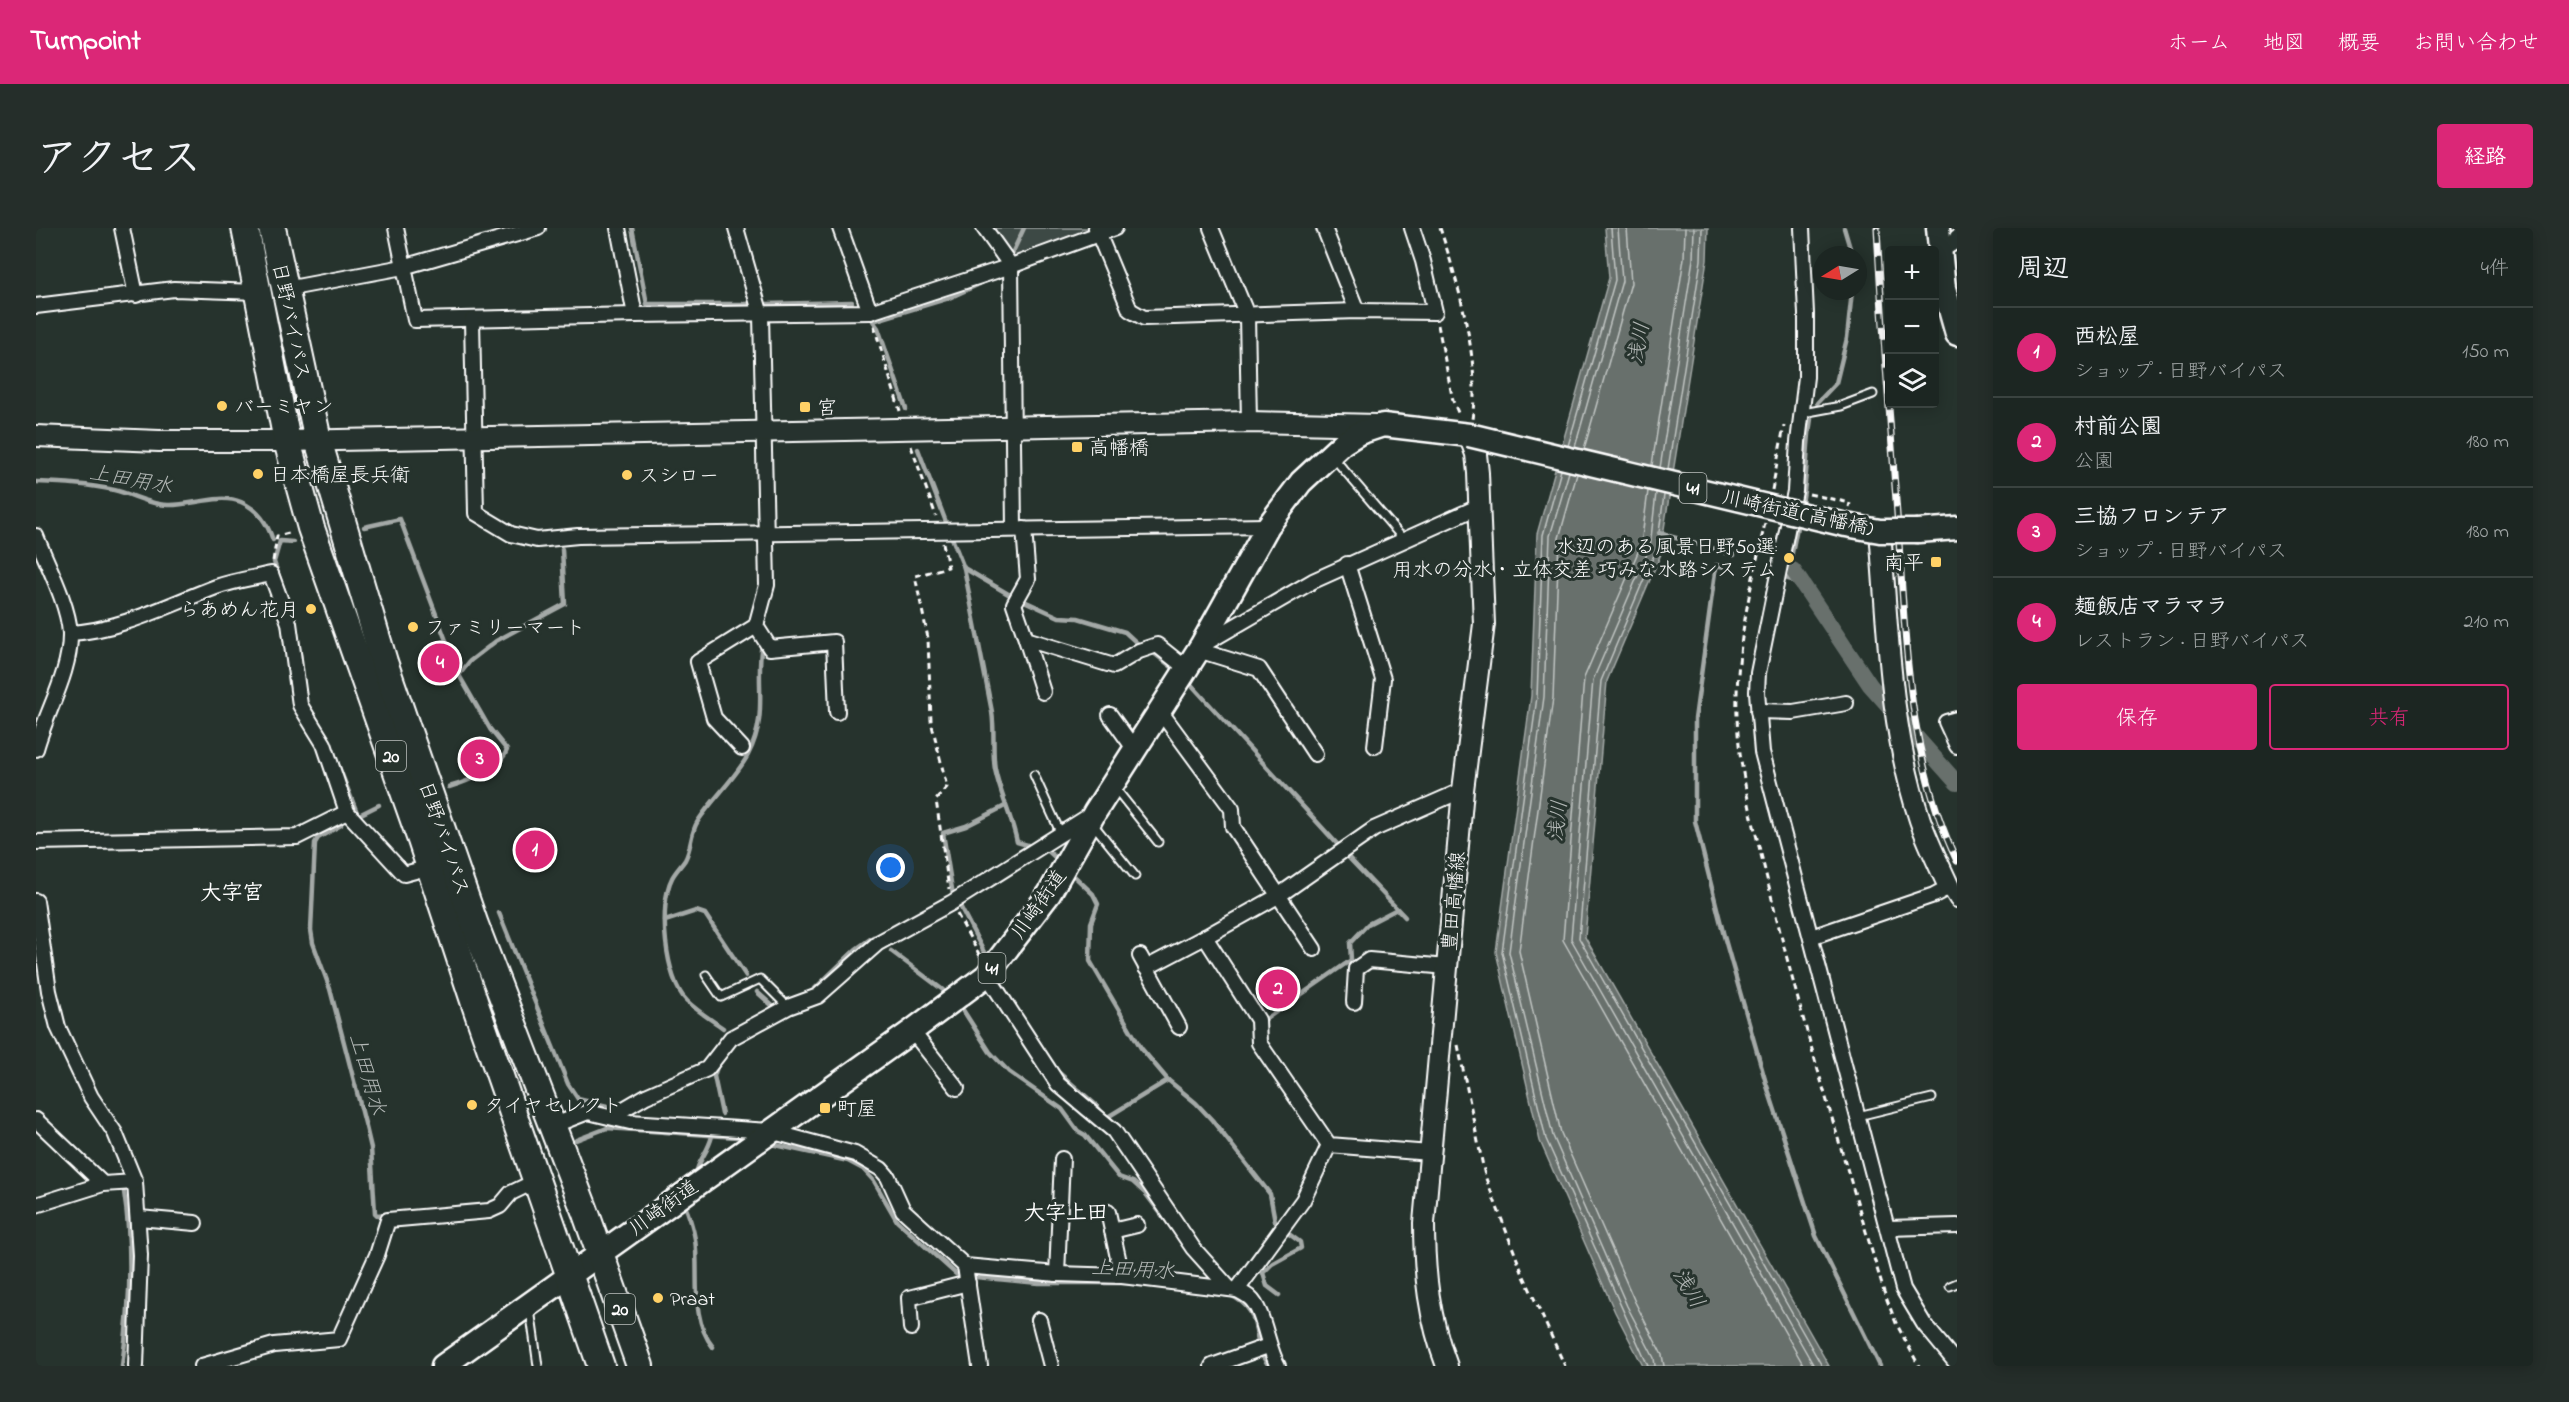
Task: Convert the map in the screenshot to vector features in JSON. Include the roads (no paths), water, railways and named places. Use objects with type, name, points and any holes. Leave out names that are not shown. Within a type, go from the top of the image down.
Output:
[{"type":"highway","name":"日野バイパス","points":[[245,228],[287,441],[311,528],[602,1366]]},
{"type":"highway","name":"日野バイパス","points":[[272,228],[318,440],[384,663],[475,925],[600,1253],[639,1366]]},
{"type":"main road","points":[[1938,228],[1939,246]]},
{"type":"main road","points":[[1939,252],[1944,288],[1957,334]]},
{"type":"main road","name":"川崎街道","points":[[443,1366],[987,975],[1049,894],[1093,817],[1195,655],[1268,526],[1301,482],[1331,454],[1359,433],[1383,425],[1469,435]]},
{"type":"main road","name":"川崎街道(高幡橋)","points":[[1469,435],[1846,525],[1880,531],[1957,528]]},
{"type":"street","points":[[122,228],[136,295]]},
{"type":"street","points":[[396,228],[415,320],[870,312],[1011,266],[1097,231],[1115,228]]},
{"type":"street","points":[[286,289],[403,267],[507,232],[538,228]]},
{"type":"street","points":[[618,228],[634,315]]},
{"type":"street","points":[[736,228],[760,315],[767,585],[756,626],[698,662],[714,718],[742,748]]},
{"type":"street","points":[[840,228],[870,312]]},
{"type":"street","points":[[984,228],[1011,266],[1012,427],[1019,529],[1028,579],[1014,604],[1044,692]]},
{"type":"street","points":[[1211,228],[1247,315],[1249,422]]},
{"type":"street","points":[[1324,228],[1357,311]]},
{"type":"street","points":[[1097,231],[1130,310],[1144,318],[1357,311],[1435,312],[1413,228]]},
{"type":"street","points":[[1802,228],[1806,314],[1803,412],[1798,442],[1795,491],[1758,673],[1758,711],[1762,752],[1903,1289],[1924,1324],[1957,1364]]},
{"type":"street","points":[[1939,252],[1955,242],[1957,237]]},
{"type":"street","points":[[36,306],[174,289],[257,292]]},
{"type":"street","points":[[472,320],[476,513],[511,534],[537,540],[578,536],[1268,526]]},
{"type":"street","points":[[36,436],[159,441],[287,441],[1249,422],[1383,425]]},
{"type":"street","name":"豊田高幡線","points":[[1447,1366],[1434,1325],[1426,1286],[1424,1223],[1463,790],[1485,617],[1476,454],[1469,435]]},
{"type":"street","points":[[1195,655],[1258,610],[1347,564],[1480,506]]},
{"type":"street","points":[[1811,937],[1934,895],[1953,893],[1920,820],[1905,765],[1888,645],[1880,531]]},
{"type":"street","points":[[36,536],[63,605],[70,633],[66,661],[37,741]]},
{"type":"street","points":[[1347,564],[1383,679],[1375,746]]},
{"type":"street","points":[[70,633],[89,632],[126,622],[219,586],[271,574],[289,623],[300,705],[324,744],[347,812],[404,874],[430,867]]},
{"type":"street","points":[[756,626],[770,648],[834,642],[837,712]]},
{"type":"street","points":[[1026,639],[1114,666],[1139,651],[1157,645],[1259,669],[1315,754]]},
{"type":"street","points":[[1758,711],[1793,712],[1846,703]]},
{"type":"street","points":[[1160,711],[1232,809],[1233,827],[1314,949]]},
{"type":"street","points":[[1110,715],[1135,750]]},
{"type":"street","points":[[1957,719],[1946,722],[1957,746]]},
{"type":"street","points":[[1179,1027],[1143,962],[1205,938],[1278,896],[1374,830],[1463,790]]},
{"type":"street","points":[[36,843],[297,837],[347,812]]},
{"type":"street","points":[[610,1117],[646,1096],[707,1069],[731,1038],[788,1007],[818,996],[878,943],[951,903],[1061,834],[1093,817]]},
{"type":"street","points":[[36,900],[49,991],[58,1027],[91,1097],[115,1133],[135,1182],[139,1218],[140,1294],[136,1366]]},
{"type":"street","points":[[1205,938],[1258,1020],[1259,1043],[1329,1145]]},
{"type":"street","points":[[1354,1002],[1356,969],[1369,960],[1447,967]]},
{"type":"street","points":[[987,975],[1058,1084],[1114,1131],[1192,1248],[1233,1289],[1251,1298],[1260,1313],[1268,1346],[1278,1366]]},
{"type":"street","points":[[912,1031],[957,1088]]},
{"type":"street","points":[[552,1126],[588,1112],[630,1122],[770,1131],[855,1154],[882,1169],[903,1210],[965,1266],[1057,1274],[1122,1276],[1233,1289]]},
{"type":"street","points":[[36,1120],[103,1184]]},
{"type":"street","points":[[1233,1289],[1303,1200],[1329,1145]]},
{"type":"street","points":[[1329,1145],[1430,1153]]},
{"type":"street","points":[[1057,1274],[1062,1159]]},
{"type":"street","points":[[202,1366],[274,1345],[339,1339],[377,1255],[388,1221],[489,1211],[500,1206],[511,1193],[536,1180]]},
{"type":"street","points":[[36,1205],[103,1184],[135,1182]]},
{"type":"street","points":[[1108,1212],[1122,1276]]},
{"type":"street","points":[[139,1218],[195,1223]]},
{"type":"street","points":[[1112,1231],[1137,1225]]},
{"type":"street","points":[[1888,1228],[1957,1226]]},
{"type":"street","points":[[965,1266],[980,1366]]},
{"type":"street","points":[[911,1328],[909,1298],[968,1283]]},
{"type":"street","points":[[1039,1320],[1051,1366]]},
{"type":"street","points":[[1212,1366],[1268,1346]]},
{"type":"lane","points":[[1803,412],[1841,406],[1873,394]]},
{"type":"lane","points":[[1331,454],[1405,540]]},
{"type":"lane","points":[[1034,775],[1061,834]]},
{"type":"lane","points":[[1113,785],[1158,842]]},
{"type":"lane","points":[[1093,817],[1135,876]]},
{"type":"lane","points":[[706,975],[721,997],[760,978],[788,1007]]},
{"type":"lane","points":[[1858,1116],[1932,1098]]},
{"type":"lane","points":[[529,1304],[538,1366]]},
{"type":"water","name":"浅川","points":[[1605,228],[1708,228],[1707,260],[1663,535],[1663,549],[1607,681],[1585,937],[1829,1366],[1643,1366],[1615,1312],[1540,1141],[1496,952],[1531,696],[1537,534],[1609,278]]},
{"type":"waterway","points":[[632,228],[647,304],[747,304]]},
{"type":"waterway","points":[[1010,258],[1024,228]]},
{"type":"waterway","points":[[1844,228],[1849,246]]},
{"type":"waterway","points":[[906,409],[878,328],[873,321],[949,298],[999,275]]},
{"type":"waterway","points":[[1817,403],[1836,383],[1847,338],[1851,300]]},
{"type":"waterway","points":[[767,304],[852,302]]},
{"type":"waterway","points":[[1801,508],[1811,419]]},
{"type":"waterway","points":[[918,449],[946,522]]},
{"type":"waterway","name":"上田用水","points":[[36,482],[105,488],[161,505],[214,499],[241,502],[257,513],[268,528],[273,540]]},
{"type":"waterway","name":"上田用水","points":[[364,527],[400,519],[459,675],[490,729],[507,750],[504,757],[491,768],[474,778],[449,787]]},
{"type":"waterway","points":[[1787,578],[1798,522]]},
{"type":"waterway","points":[[1659,533],[1734,555]]},
{"type":"waterway","points":[[952,538],[964,568],[992,712],[994,763],[997,778],[1017,842],[1031,846]]},
{"type":"waterway","points":[[293,542],[280,541],[274,562],[294,619]]},
{"type":"waterway","points":[[459,675],[470,661],[496,641],[565,604],[562,549]]},
{"type":"waterway","points":[[1729,568],[1716,565],[1695,719],[1695,821],[1724,936],[1766,1083],[1816,1236],[1880,1366]]},
{"type":"waterway","points":[[964,568],[1010,595]]},
{"type":"waterway","points":[[1793,570],[1870,685],[1957,783]]},
{"type":"waterway","points":[[1785,578],[1792,580],[1829,623]]},
{"type":"waterway","points":[[1022,600],[1059,617],[1078,618],[1125,632],[1138,644]]},
{"type":"waterway","points":[[297,636],[301,660]]},
{"type":"waterway","points":[[723,1028],[691,1005],[679,991],[673,977],[666,942],[665,906],[672,878],[685,860],[695,826],[743,764],[754,740],[760,713],[762,643]]},
{"type":"waterway","points":[[1155,654],[1173,668]]},
{"type":"waterway","points":[[1188,681],[1339,846]]},
{"type":"waterway","points":[[337,762],[358,815]]},
{"type":"waterway","name":"上田用水","points":[[357,816],[379,805]]},
{"type":"waterway","points":[[953,895],[943,833],[966,826],[1005,806]]},
{"type":"waterway","name":"上田用水","points":[[341,825],[318,838],[315,843],[311,930],[313,943],[330,989],[371,1148],[375,1213],[377,1215],[388,1214]]},
{"type":"waterway","points":[[1046,849],[1058,860]]},
{"type":"waterway","points":[[1348,857],[1405,917]]},
{"type":"waterway","points":[[1072,874],[1093,894],[1098,904],[1091,923],[1090,961],[1141,1048],[1168,1080],[1196,1103],[1212,1120],[1270,1194],[1275,1221]]},
{"type":"waterway","points":[[959,904],[986,956]]},
{"type":"waterway","points":[[1262,1026],[1266,1019],[1351,960],[1350,943],[1368,924],[1397,909]]},
{"type":"waterway","points":[[665,921],[696,911],[705,914],[746,976]]},
{"type":"waterway","points":[[499,913],[568,1084],[578,1099],[607,1106]]},
{"type":"waterway","points":[[808,995],[856,949],[873,937]]},
{"type":"waterway","points":[[891,951],[943,990]]},
{"type":"waterway","points":[[997,974],[1006,993]]},
{"type":"waterway","points":[[757,992],[776,1009]]},
{"type":"waterway","points":[[963,1010],[990,1052],[1009,1072],[1062,1109],[1078,1131],[1085,1135],[1119,1177],[1133,1182],[1145,1193],[1180,1239]]},
{"type":"waterway","points":[[718,1064],[714,1076],[722,1114]]},
{"type":"waterway","points":[[1057,1071],[1097,1106],[1106,1118],[1168,1080]]},
{"type":"waterway","name":"上田用水","points":[[576,1140],[607,1128],[737,1137]]},
{"type":"waterway","points":[[696,1174],[712,1136]]},
{"type":"waterway","name":"上田用水","points":[[771,1144],[848,1161],[863,1169],[874,1181],[897,1221],[956,1274]]},
{"type":"waterway","points":[[122,1366],[129,1279],[129,1235],[124,1192]]},
{"type":"waterway","points":[[684,1203],[695,1239],[698,1309],[701,1323],[713,1347]]},
{"type":"waterway","points":[[1279,1295],[1267,1286],[1263,1273],[1272,1264],[1301,1248],[1300,1242],[1289,1234]]},
{"type":"waterway","name":"上田用水","points":[[976,1277],[1039,1283],[1128,1283]]},
{"type":"waterway","name":"上田用水","points":[[1228,1294],[1247,1307],[1255,1325],[1258,1341]]},
{"type":"waterway","name":"上田用水","points":[[1263,1357],[1269,1366]]},
{"type":"railway","points":[[1877,228],[1912,698],[1918,739],[1928,781],[1940,821],[1957,861]]},
{"type":"place","name":"バーミヤン","points":[[222,406]]},
{"type":"place","name":"宮","points":[[805,407]]},
{"type":"place","name":"高幡橋","points":[[1077,447]]},
{"type":"place","name":"日本橋屋長兵衛","points":[[258,474]]},
{"type":"place","name":"スシロー","points":[[627,475]]},
{"type":"place","name":"水辺のある風景日野50選: 用水の分水・立体交差 巧みな水路システム","points":[[1789,558]]},
{"type":"place","name":"南平","points":[[1936,562]]},
{"type":"place","name":"らあめん花月","points":[[311,609]]},
{"type":"place","name":"ファミリーマート","points":[[413,627]]},
{"type":"place","name":"麺飯店マラマラ","points":[[440,663]]},
{"type":"place","name":"三協フロンテア","points":[[480,759]]},
{"type":"place","name":"西松屋","points":[[535,850]]},
{"type":"place","name":"村前公園","points":[[1278,989]]},
{"type":"place","name":"タイヤセレクト","points":[[472,1105]]},
{"type":"place","name":"町屋","points":[[825,1108]]},
{"type":"place","name":"Praat","points":[[658,1298]]},
{"type":"district","name":"大字宮","points":[[232,892]]},
{"type":"district","name":"大字上田","points":[[1066,1212]]}]
